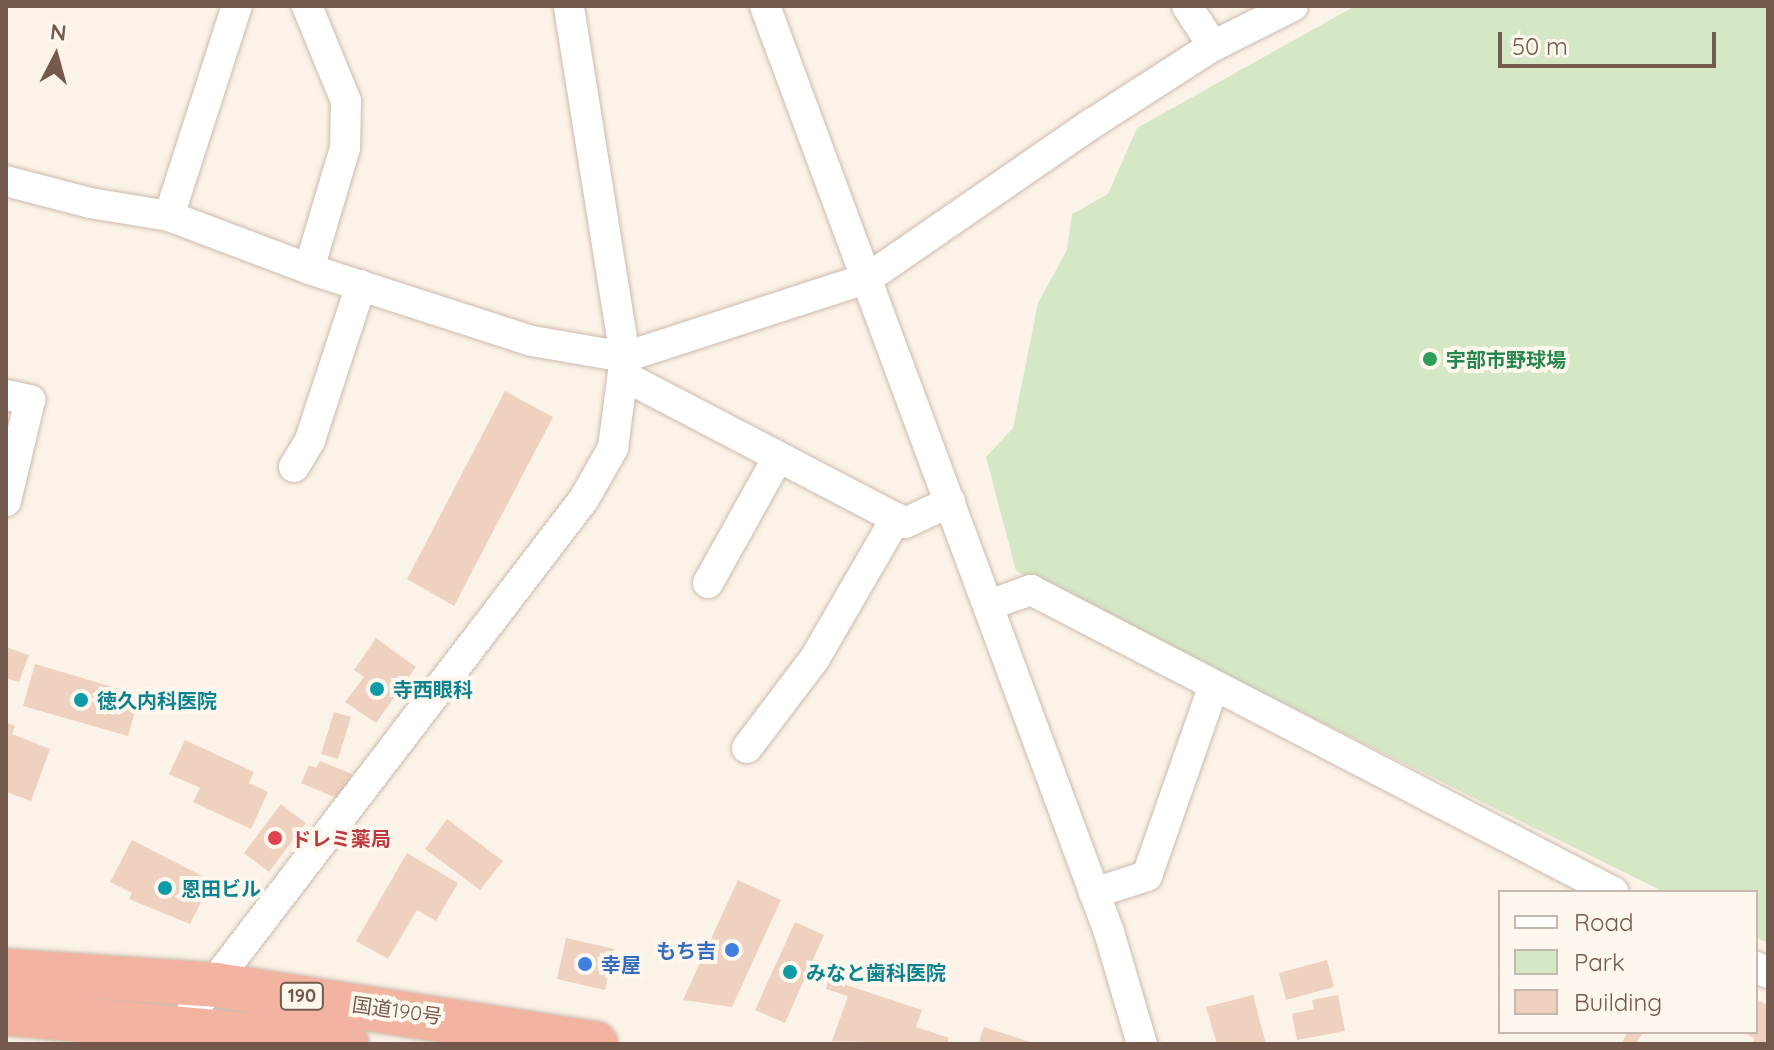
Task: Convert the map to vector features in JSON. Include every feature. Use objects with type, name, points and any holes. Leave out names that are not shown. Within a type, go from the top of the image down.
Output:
[{"type":"highway","name":"国道190号","points":[[6,971],[216,985],[595,1044]]},
{"type":"highway","name":"国道190号","points":[[6,1013],[175,1034],[347,1044]]},
{"type":"street","points":[[169,216],[221,43],[237,6]]},
{"type":"street","points":[[307,6],[346,101],[345,148],[309,269]]},
{"type":"street","points":[[175,1034],[216,985],[584,499],[613,448],[624,366],[569,6]]},
{"type":"street","points":[[765,6],[1128,985],[1142,1044]]},
{"type":"street","points":[[1187,6],[1213,46]]},
{"type":"street","points":[[624,366],[868,278],[1213,46],[1293,6]]},
{"type":"street","points":[[6,181],[90,203],[169,216],[309,269],[532,341],[624,366],[778,457],[905,523],[950,502]]},
{"type":"street","points":[[294,467],[310,440],[361,285]]},
{"type":"street","points":[[6,395],[30,400],[6,501]]},
{"type":"street","points":[[708,583],[778,457]]},
{"type":"street","points":[[747,748],[815,658],[896,518]]},
{"type":"street","points":[[989,605],[1031,590],[1609,890]]},
{"type":"street","points":[[1094,893],[1147,876],[1214,685]]},
{"type":"green space","name":"宇部市野球場","points":[[1355,6],[1768,6],[1768,943],[1758,939],[1758,890],[1660,890],[1016,571],[986,457],[1013,428],[1038,303],[1067,250],[1072,214],[1108,194],[1137,128]]},
{"type":"building","points":[[505,391],[553,417],[454,606],[407,579]]},
{"type":"building","name":"寺西眼科","points":[[376,638],[416,667],[376,723],[345,702],[364,677],[354,670]]},
{"type":"building","points":[[6,647],[29,655],[19,682],[6,678]]},
{"type":"building","name":"徳久内科医院","points":[[35,664],[140,695],[128,736],[23,706]]},
{"type":"building","points":[[334,712],[351,717],[338,759],[321,754]]},
{"type":"building","points":[[6,722],[15,726],[12,734],[50,749],[31,801],[6,792]]},
{"type":"building","points":[[185,740],[254,772],[249,783],[268,792],[251,829],[193,802],[200,788],[169,774]]},
{"type":"building","points":[[320,761],[352,774],[341,800],[301,783],[309,765],[316,768]]},
{"type":"building","name":"ドレミ薬局","points":[[281,804],[306,823],[269,872],[244,853]]},
{"type":"building","points":[[447,819],[503,861],[480,890],[425,849]]},
{"type":"building","name":"恩田ビル","points":[[132,840],[212,881],[190,924],[129,899],[132,893],[110,882]]},
{"type":"building","points":[[407,853],[458,883],[436,921],[417,910],[388,959],[356,941]]},
{"type":"building","name":"もち吉","points":[[738,880],[781,900],[732,1007],[683,1000]]},
{"type":"building","name":"みなと歯科医院","points":[[795,922],[824,935],[785,1023],[755,1010]]},
{"type":"building","name":"幸屋","points":[[566,938],[614,949],[605,990],[557,979]]},
{"type":"building","points":[[1327,960],[1334,987],[1286,1000],[1279,973]]},
{"type":"building","points":[[828,979],[922,1010],[916,1027],[949,1038],[947,1044],[832,1041],[848,996],[826,989]]},
{"type":"building","points":[[1253,995],[1266,1044],[1217,1044],[1206,1007]]},
{"type":"building","points":[[1338,995],[1345,1031],[1297,1040],[1292,1014],[1314,1009],[1312,1000]]},
{"type":"building","points":[[1758,1000],[1768,1005],[1768,1044],[1753,1044],[1754,1038],[1746,1034],[1758,1034]]},
{"type":"building","points":[[984,1027],[1033,1043],[1033,1044],[978,1044]]},
{"type":"building","points":[[1627,1034],[1642,1034],[1636,1044],[1621,1044]]},
{"type":"place","name":"宇部市野球場","points":[[1430,359]]},
{"type":"place","name":"寺西眼科","points":[[377,689]]},
{"type":"place","name":"徳久内科医院","points":[[81,700]]},
{"type":"place","name":"ドレミ薬局","points":[[275,838]]},
{"type":"place","name":"恩田ビル","points":[[165,888]]},
{"type":"place","name":"もち吉","points":[[732,950]]},
{"type":"place","name":"幸屋","points":[[585,964]]},
{"type":"place","name":"みなと歯科医院","points":[[790,972]]}]
